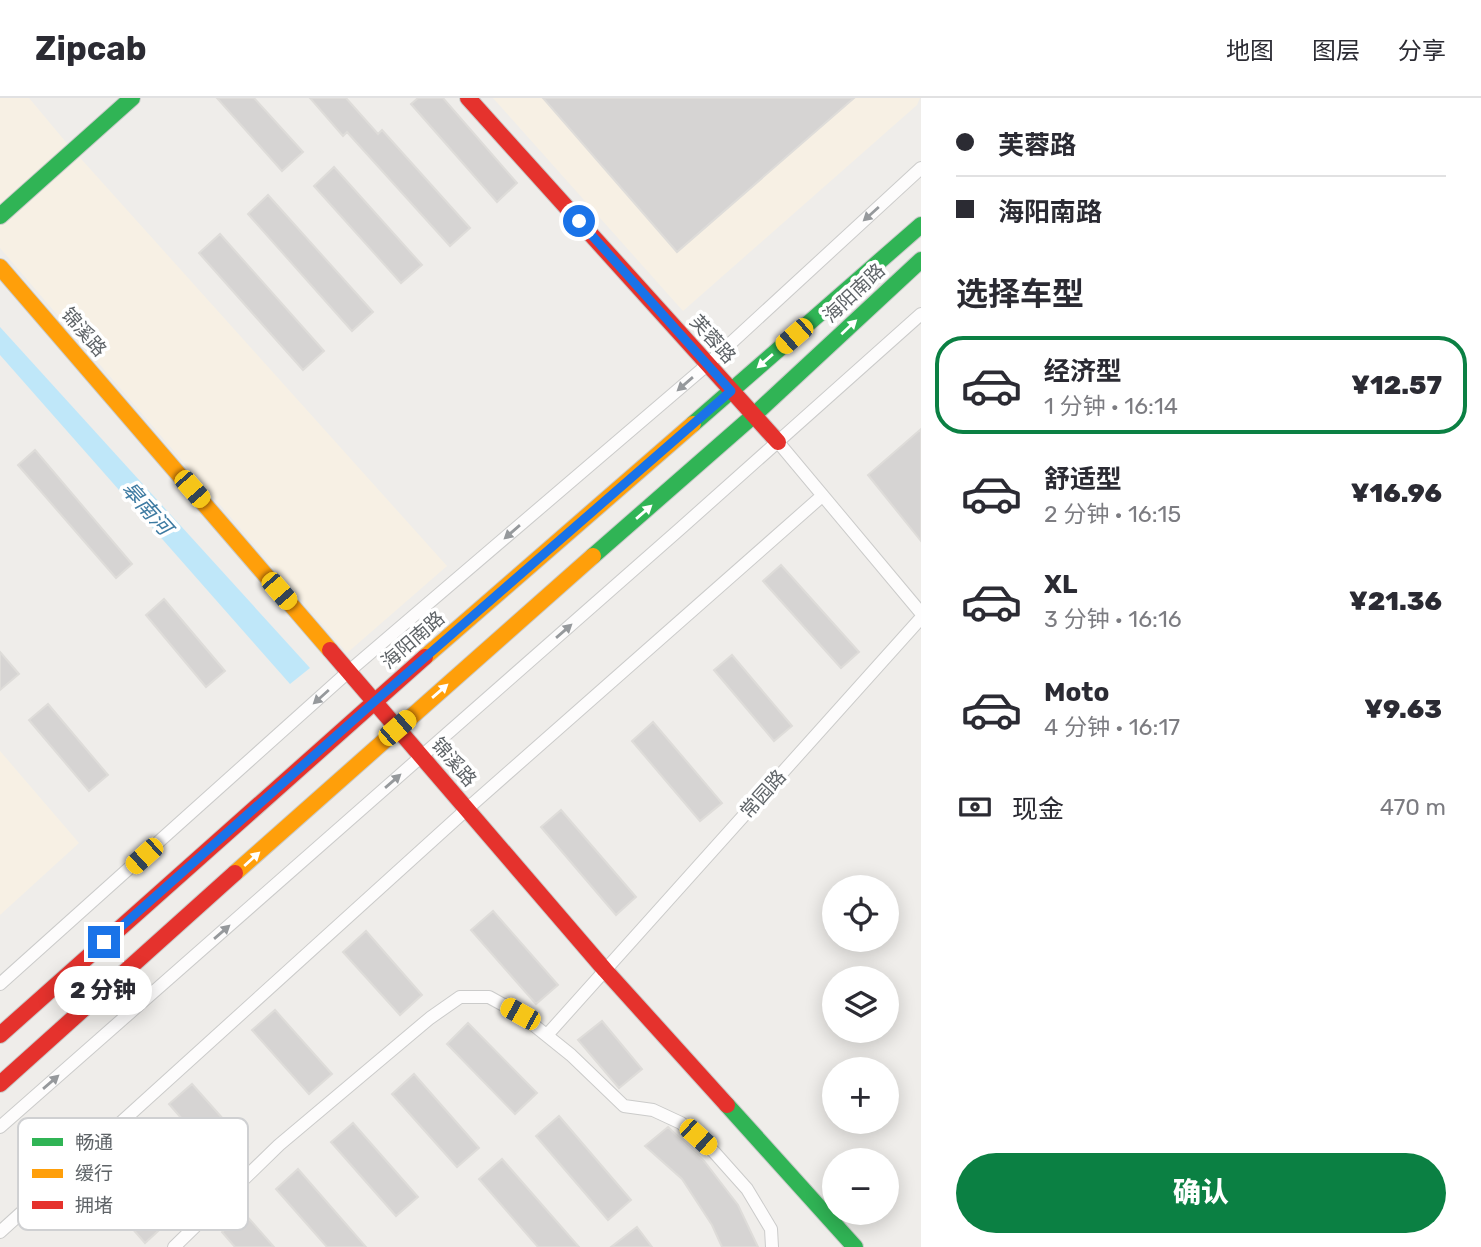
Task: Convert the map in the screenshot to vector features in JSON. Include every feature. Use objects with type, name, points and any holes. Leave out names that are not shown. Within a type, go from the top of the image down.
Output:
[{"type":"main road","points":[[0,216],[132,98]]},
{"type":"main road","name":"芙蓉路","points":[[468,98],[778,442]]},
{"type":"main road","name":"海阳南路","points":[[0,1035],[374,702],[921,225]]},
{"type":"main road","name":"海阳南路","points":[[0,1084],[397,728],[753,416],[921,260]]},
{"type":"main road","name":"锦溪路","points":[[0,267],[605,970],[855,1247]]},
{"type":"street","points":[[0,984],[348,672],[708,365],[921,168]]},
{"type":"street","points":[[0,1127],[921,314]]},
{"type":"street","name":"芙蓉路","points":[[778,442],[921,615]]},
{"type":"street","points":[[126,1118],[467,809],[822,496]]},
{"type":"street","name":"常园路","points":[[547,1035],[921,615]]},
{"type":"street","points":[[248,1175],[279,1145],[430,1018],[460,997],[489,998],[520,1014],[547,1035],[624,1106],[653,1111],[681,1123],[714,1152],[747,1189],[771,1229],[772,1247]]},
{"type":"street","points":[[0,1232],[18,1216]]},
{"type":"street","points":[[174,1247],[192,1230]]},
{"type":"shaded area","points":[[0,98],[29,98],[447,566],[347,653],[0,248]]},
{"type":"shaded area","points":[[493,98],[920,98],[917,105],[683,311]]},
{"type":"shaded area","points":[[0,751],[79,843],[0,915]]},
{"type":"water","name":"皋南河","points":[[0,327],[310,668],[290,684],[0,355]]},
{"type":"building","points":[[217,98],[254,98],[303,152],[282,171]]},
{"type":"building","points":[[310,98],[346,98],[378,134],[382,130],[470,228],[450,246],[347,132],[343,136]]},
{"type":"building","points":[[418,98],[443,98],[517,183],[497,202],[411,104]]},
{"type":"building","points":[[543,98],[854,98],[677,252]]},
{"type":"building","points":[[334,167],[422,265],[401,283],[314,186]]},
{"type":"building","points":[[268,195],[373,312],[352,331],[248,214]]},
{"type":"building","points":[[220,234],[324,351],[303,370],[199,253]]},
{"type":"building","points":[[921,429],[921,541],[868,475]]},
{"type":"building","points":[[35,450],[132,564],[116,578],[18,465]]},
{"type":"building","points":[[781,565],[859,652],[841,668],[763,581]]},
{"type":"building","points":[[164,599],[225,671],[206,687],[146,615]]},
{"type":"building","points":[[0,652],[19,674],[0,690]]},
{"type":"building","points":[[732,655],[792,726],[774,741],[714,670]]},
{"type":"building","points":[[48,704],[108,775],[89,791],[29,720]]},
{"type":"building","points":[[653,722],[722,803],[700,821],[632,741]]},
{"type":"building","points":[[561,810],[636,897],[616,915],[541,827]]},
{"type":"building","points":[[493,911],[558,985],[536,1004],[471,930]]},
{"type":"building","points":[[366,931],[422,995],[400,1015],[343,952]]},
{"type":"building","points":[[275,1010],[332,1074],[309,1094],[252,1030]]},
{"type":"building","points":[[602,1021],[642,1069],[619,1088],[578,1040]]},
{"type":"building","points":[[468,1023],[537,1093],[515,1114],[447,1044]]},
{"type":"building","points":[[414,1074],[479,1148],[457,1167],[392,1094]]},
{"type":"building","points":[[192,1084],[222,1118],[181,1118],[169,1104]]},
{"type":"building","points":[[559,1116],[631,1200],[608,1220],[536,1136]]},
{"type":"building","points":[[353,1123],[418,1197],[396,1216],[331,1142]]},
{"type":"building","points":[[668,1127],[704,1161],[738,1205],[758,1247],[722,1247],[712,1225],[682,1179],[645,1146]]},
{"type":"building","points":[[502,1159],[579,1247],[538,1247],[479,1179]]},
{"type":"building","points":[[298,1169],[366,1247],[327,1247],[276,1189]]},
{"type":"building","points":[[248,1218],[274,1247],[235,1247],[222,1232],[248,1230]]},
{"type":"building","points":[[637,1227],[652,1247],[611,1247]]},
{"type":"building","points":[[134,1230],[159,1230],[145,1243]]},
{"type":"traffic: fast","points":[[0,216],[132,98]]},
{"type":"traffic: fast","points":[[693,424],[921,225]]},
{"type":"traffic: fast","points":[[593,556],[753,416],[921,260]]},
{"type":"traffic: fast","points":[[727,1105],[855,1247]]},
{"type":"traffic: slow","points":[[0,267],[330,650]]},
{"type":"traffic: slow","points":[[425,657],[693,424]]},
{"type":"traffic: slow","points":[[235,873],[593,556]]},
{"type":"traffic: jam","points":[[468,98],[778,442]]},
{"type":"traffic: jam","points":[[330,650],[605,970],[727,1105]]},
{"type":"traffic: jam","points":[[0,1035],[425,657]]},
{"type":"traffic: jam","points":[[0,1084],[235,873]]},
{"type":"route","points":[[104,942],[731,391],[579,221]]}]
